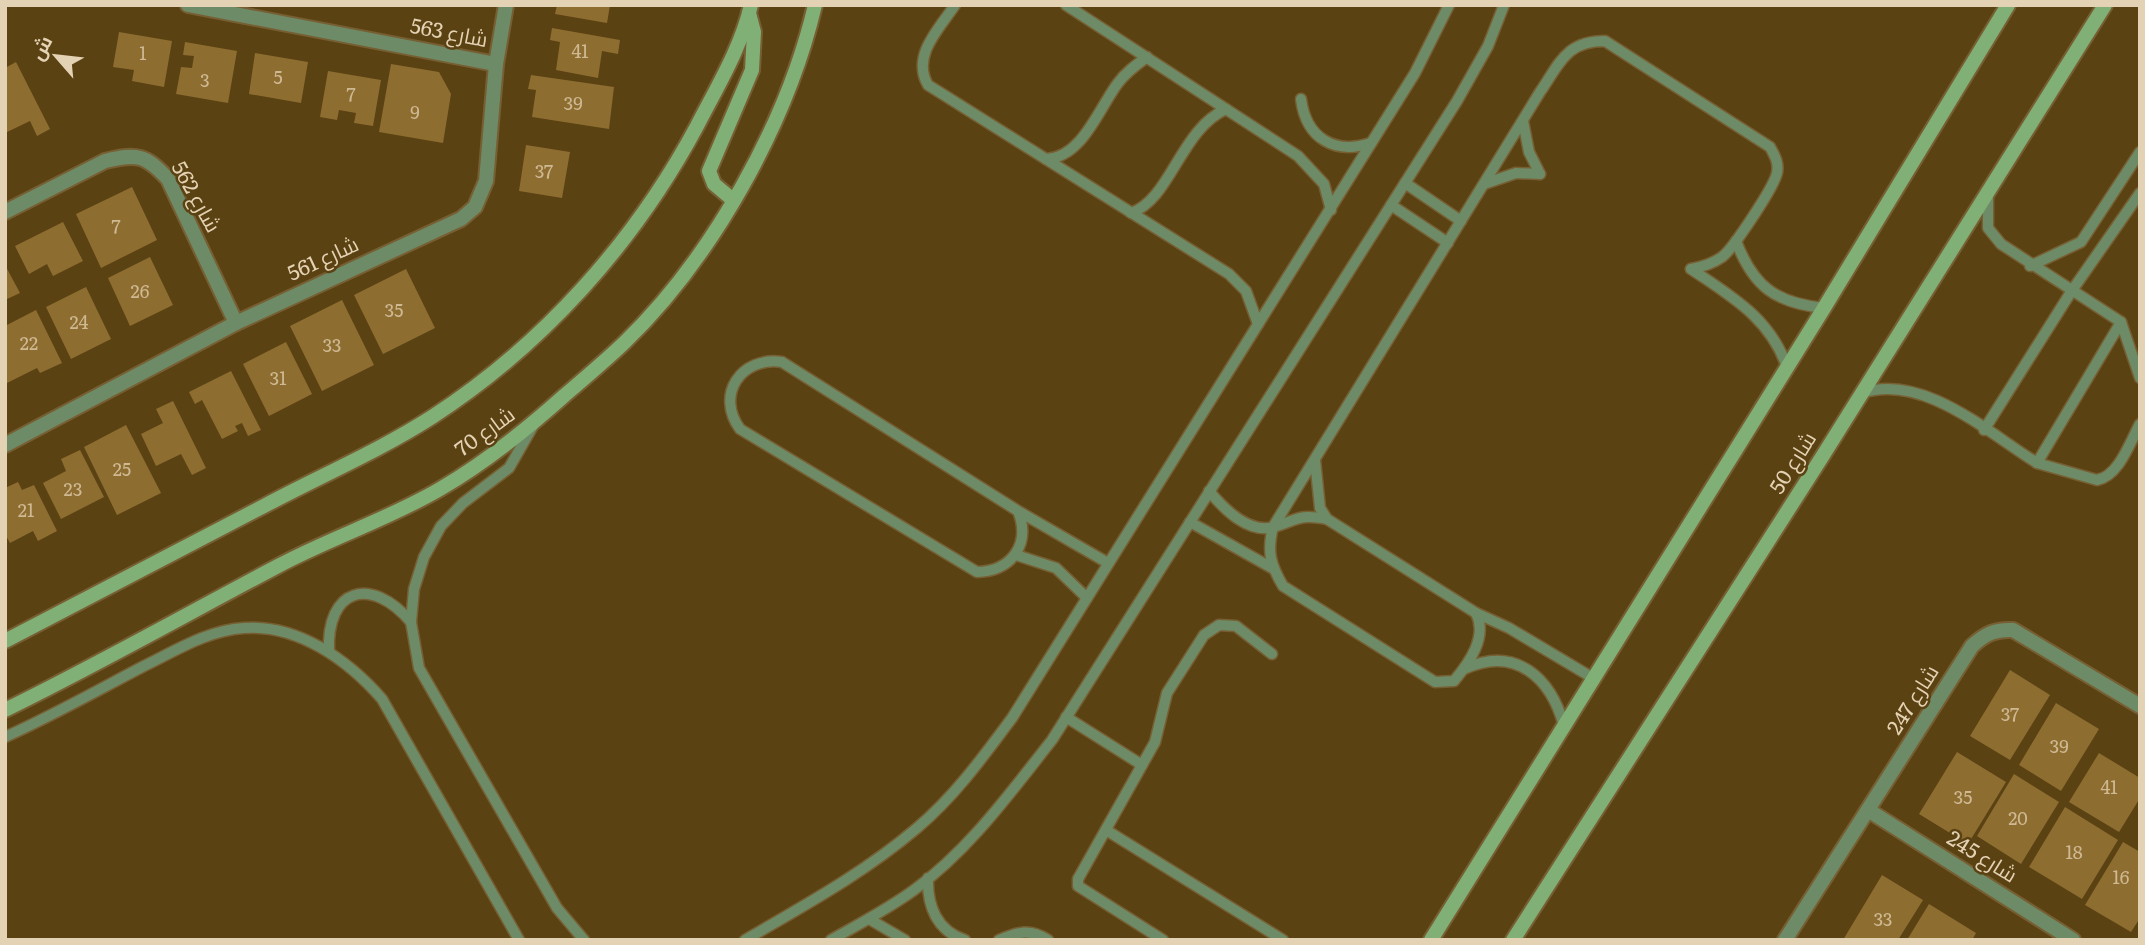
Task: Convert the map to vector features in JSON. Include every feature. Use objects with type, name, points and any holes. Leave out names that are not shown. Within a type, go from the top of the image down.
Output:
[{"type":"main road","name":"شارع 70","points":[[5,710],[310,549],[438,490],[498,451],[536,421],[626,342],[688,269],[733,200],[782,105],[806,43],[815,5]]},
{"type":"main road","points":[[1431,940],[1824,308],[2008,5]]},
{"type":"main road","name":"شارع 50","points":[[1513,940],[2105,5]]},
{"type":"main road","name":"شارع 70","points":[[5,641],[303,485],[373,452],[433,416],[521,350],[622,243],[669,179],[726,71],[750,9]]},
{"type":"main road","points":[[733,200],[714,184],[709,171],[752,70],[755,51],[750,9]]},
{"type":"street","name":"شارع 563","points":[[188,5],[496,64]]},
{"type":"street","name":"شارع 561","points":[[5,445],[236,323],[461,219],[475,207],[486,181],[496,64],[506,5]]},
{"type":"street","name":"شارع 562","points":[[5,212],[105,161],[123,156],[140,157],[152,162],[168,179],[236,323]]},
{"type":"street","name":"شارع 247","points":[[1785,940],[1972,646],[1985,634],[2000,629],[2013,630],[2139,703]]},
{"type":"street","name":"شارع 245","points":[[1868,810],[2073,940]]},
{"type":"lane","points":[[955,5],[922,58],[923,76],[936,91],[1239,282],[1252,301],[1258,324]]},
{"type":"lane","points":[[1066,5],[1308,164],[1324,184],[1331,210]]},
{"type":"lane","points":[[746,940],[830,892],[919,827],[967,778],[1012,718],[1331,210],[1415,73],[1448,5]]},
{"type":"lane","points":[[831,940],[869,919],[928,878],[990,817],[1066,717],[1405,183],[1488,46],[1504,5]]},
{"type":"lane","points":[[1476,613],[1481,636],[1464,669],[1454,681],[1435,682],[1283,586],[1272,568],[1268,549],[1273,527],[1569,50],[1585,41],[1605,41],[1770,147],[1777,161],[1777,176],[1737,241],[1724,256],[1703,267],[1691,269],[1755,313],[1773,335],[1787,367]]},
{"type":"lane","points":[[1046,159],[1062,157],[1075,146],[1118,82],[1146,57]]},
{"type":"lane","points":[[1301,99],[1308,126],[1324,141],[1343,148],[1371,144]]},
{"type":"lane","points":[[1131,213],[1149,203],[1201,125],[1226,109]]},
{"type":"lane","points":[[1484,184],[1516,173],[1540,174],[1529,152],[1523,121]]},
{"type":"lane","points":[[2030,266],[2081,242],[2140,152]]},
{"type":"lane","points":[[1405,183],[1461,221]]},
{"type":"lane","points":[[1988,190],[1988,228],[2001,244],[2030,266],[2121,322],[2140,378]]},
{"type":"lane","points":[[1984,430],[2071,292],[2140,193]]},
{"type":"lane","points":[[1391,205],[1448,243]]},
{"type":"lane","points":[[1737,241],[1747,269],[1766,288],[1789,301],[1824,308]]},
{"type":"lane","points":[[2037,463],[2121,322]]},
{"type":"lane","points":[[1017,511],[1023,533],[1016,555],[999,569],[977,572],[740,429],[730,411],[730,391],[734,381],[741,372],[760,361],[782,362],[1017,511],[1108,564]]},
{"type":"lane","points":[[1861,394],[1892,387],[1909,389],[1934,398],[2037,463],[2097,480],[2113,472],[2140,425]]},
{"type":"lane","points":[[536,421],[509,468],[463,503],[442,526],[424,557],[414,589],[411,622],[419,668],[557,908],[584,940]]},
{"type":"lane","points":[[1315,460],[1320,508],[1327,519]]},
{"type":"lane","points":[[1209,491],[1231,514],[1258,527],[1273,527],[1303,516],[1327,519],[1476,613],[1509,628],[1593,678]]},
{"type":"lane","points":[[1190,522],[1272,568]]},
{"type":"lane","points":[[1016,555],[1056,568],[1087,598]]},
{"type":"lane","points":[[329,652],[332,618],[344,600],[363,591],[373,592],[397,605],[411,622]]},
{"type":"lane","points":[[1163,940],[1078,886],[1077,879],[1155,742],[1167,693],[1204,635],[1219,625],[1236,626],[1272,654]]},
{"type":"lane","points":[[5,737],[180,648],[214,634],[245,628],[310,642],[355,670],[382,699],[519,940]]},
{"type":"lane","points":[[1464,669],[1490,661],[1521,666],[1539,677],[1557,701],[1564,726]]},
{"type":"lane","points":[[1066,717],[1142,765]]},
{"type":"lane","points":[[1106,830],[1283,940]]},
{"type":"lane","points":[[928,878],[930,905],[935,917],[943,927],[965,940]]},
{"type":"lane","points":[[869,919],[905,940]]},
{"type":"lane","points":[[1004,938],[1027,931],[1048,940]]},
{"type":"building","points":[[557,5],[610,5],[607,23],[555,14]]},
{"type":"building","points":[[552,28],[620,40],[618,54],[602,51],[598,78],[556,70],[560,42],[550,40]]},
{"type":"building","points":[[119,32],[172,41],[164,87],[132,81],[134,70],[113,67]]},
{"type":"building","points":[[185,42],[237,51],[228,103],[176,94],[181,67],[192,68],[194,56],[183,55]]},
{"type":"building","points":[[255,53],[308,62],[301,103],[249,94]]},
{"type":"building","points":[[16,62],[50,129],[37,136],[30,121],[5,133],[5,68]]},
{"type":"building","points":[[391,64],[439,72],[451,94],[443,143],[379,132]]},
{"type":"building","points":[[328,71],[381,80],[373,126],[354,123],[356,113],[339,110],[337,120],[320,117]]},
{"type":"building","points":[[531,75],[614,87],[609,129],[532,117],[536,90],[528,89]]},
{"type":"building","points":[[526,145],[570,152],[562,198],[519,191]]},
{"type":"building","points":[[132,187],[157,240],[101,268],[76,214]]},
{"type":"building","points":[[63,222],[83,261],[53,276],[47,264],[29,274],[15,246]]},
{"type":"building","points":[[150,257],[173,305],[130,326],[108,278]]},
{"type":"building","points":[[5,265],[20,293],[5,300]]},
{"type":"building","points":[[406,269],[435,328],[383,354],[354,295]]},
{"type":"building","points":[[86,287],[111,339],[71,359],[46,307]]},
{"type":"building","points":[[342,300],[374,365],[322,391],[290,326]]},
{"type":"building","points":[[36,310],[62,363],[40,373],[37,368],[5,384],[5,326]]},
{"type":"building","points":[[286,342],[312,394],[269,416],[243,364]]},
{"type":"building","points":[[231,371],[261,430],[248,436],[242,423],[235,426],[238,431],[222,439],[202,400],[195,404],[189,392]]},
{"type":"building","points":[[173,401],[206,468],[192,475],[181,454],[156,466],[141,434],[163,423],[156,409]]},
{"type":"building","points":[[126,425],[161,493],[117,515],[84,447]]},
{"type":"building","points":[[80,450],[104,497],[61,519],[43,483],[66,471],[61,459]]},
{"type":"building","points":[[18,482],[22,490],[34,485],[57,531],[38,541],[33,531],[10,543],[5,534],[5,488]]},
{"type":"building","points":[[2010,670],[2050,695],[2010,760],[1970,736]]},
{"type":"building","points":[[2056,703],[2099,729],[2061,791],[2019,765]]},
{"type":"building","points":[[1957,752],[2006,782],[1968,844],[1919,814]]},
{"type":"building","points":[[2099,753],[2140,778],[2140,798],[2119,832],[2069,802]]},
{"type":"building","points":[[2014,774],[2059,802],[2021,864],[1977,836]]},
{"type":"building","points":[[2065,807],[2118,840],[2082,899],[2029,867]]},
{"type":"building","points":[[2123,842],[2140,852],[2140,918],[2131,932],[2085,905]]},
{"type":"building","points":[[1882,875],[1923,900],[1898,940],[1843,940]]},
{"type":"building","points":[[1929,904],[1976,933],[1972,940],[1907,940]]}]
